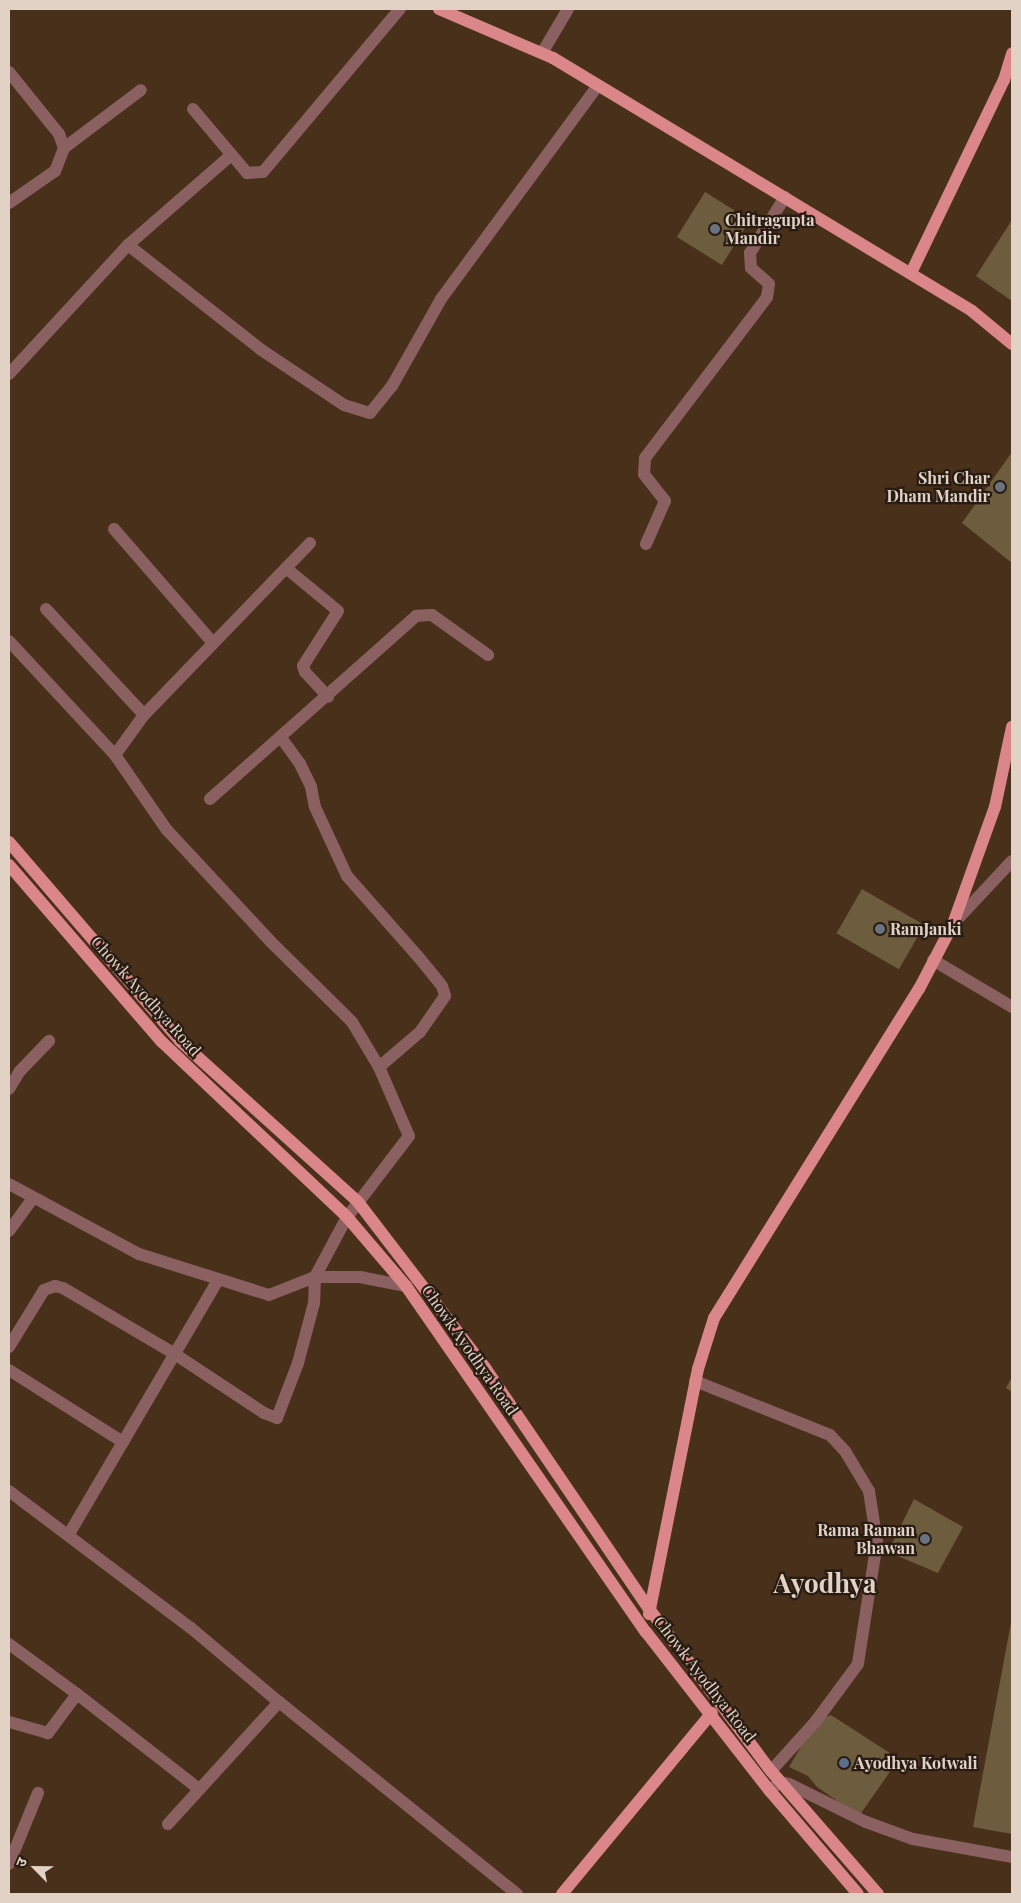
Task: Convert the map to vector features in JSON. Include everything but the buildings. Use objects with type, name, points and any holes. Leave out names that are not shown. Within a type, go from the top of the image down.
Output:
[{"type":"main road","points":[[438,9],[542,53],[598,85],[972,310],[1012,344]]},
{"type":"main road","points":[[912,273],[1004,80],[1012,53]]},
{"type":"main road","points":[[646,1632],[695,1382],[714,1318],[920,989],[933,960],[953,924],[995,807],[1012,727]]},
{"type":"main road","points":[[9,842],[180,1041],[358,1202],[486,1369],[650,1610],[770,1771],[775,1787],[878,1894]]},
{"type":"main road","name":"Chowk Ayodhya Road","points":[[9,865],[162,1042],[348,1217],[406,1286],[646,1632],[775,1787],[858,1894]]},
{"type":"main road","points":[[562,1894],[712,1713]]},
{"type":"street","points":[[193,108],[230,156],[247,173],[263,172],[400,9]]},
{"type":"street","points":[[542,53],[568,9]]},
{"type":"street","points":[[9,72],[59,134],[64,148]]},
{"type":"street","points":[[128,245],[260,349],[344,405],[370,413],[392,386],[441,298],[598,85]]},
{"type":"street","points":[[9,203],[55,170],[64,148],[141,90]]},
{"type":"street","points":[[9,374],[128,245],[230,156]]},
{"type":"street","points":[[646,544],[665,501],[644,474],[645,458],[767,297],[769,284],[752,268],[750,253],[785,197]]},
{"type":"street","points":[[114,529],[213,643]]},
{"type":"street","points":[[116,755],[144,714],[310,543]]},
{"type":"street","points":[[286,568],[338,611],[304,666],[305,672],[328,698]]},
{"type":"street","points":[[46,609],[144,714]]},
{"type":"street","points":[[210,799],[328,698],[407,623],[424,613],[432,615],[488,654]]},
{"type":"street","points":[[9,641],[116,755],[167,830],[270,941],[352,1022],[379,1067],[409,1136],[358,1202],[314,1277],[314,1303],[298,1363],[277,1418],[264,1413],[175,1354],[55,1286],[44,1290],[9,1347]]},
{"type":"street","points":[[282,739],[300,764],[311,787],[315,807],[347,876],[442,986],[445,996],[420,1032],[379,1067]]},
{"type":"street","points":[[953,924],[1012,861]]},
{"type":"street","points":[[933,960],[1012,1007]]},
{"type":"street","points":[[9,1089],[20,1071],[49,1041]]},
{"type":"street","points":[[9,1184],[32,1199],[139,1254],[269,1295],[314,1277],[360,1278],[406,1286]]},
{"type":"street","points":[[9,1231],[32,1199]]},
{"type":"street","points":[[68,1534],[218,1280]]},
{"type":"street","points":[[9,1370],[123,1442]]},
{"type":"street","points":[[695,1382],[830,1434],[845,1451],[869,1491],[877,1542],[858,1664],[816,1722],[770,1771]]},
{"type":"street","points":[[9,1491],[191,1628],[278,1702],[517,1894]]},
{"type":"street","points":[[9,1644],[77,1694],[199,1789]]},
{"type":"street","points":[[9,1722],[48,1733],[77,1694]]},
{"type":"street","points":[[168,1824],[278,1702]]},
{"type":"street","points":[[775,1787],[789,1784],[814,1798],[914,1839],[1012,1857]]},
{"type":"street","points":[[9,1864],[38,1793]]},
{"type":"place","name":"Chitragupta Mandir","points":[[715,229]]},
{"type":"place","name":"Shri Char Dham Mandir","points":[[1000,487]]},
{"type":"place","name":"RamJanki","points":[[880,929]]},
{"type":"place","name":"Rama Raman Bhawan","points":[[925,1539]]},
{"type":"place","name":"Ayodhya Kotwali","points":[[844,1763]]},
{"type":"district","name":"Ayodhya","points":[[825,1583]]}]
